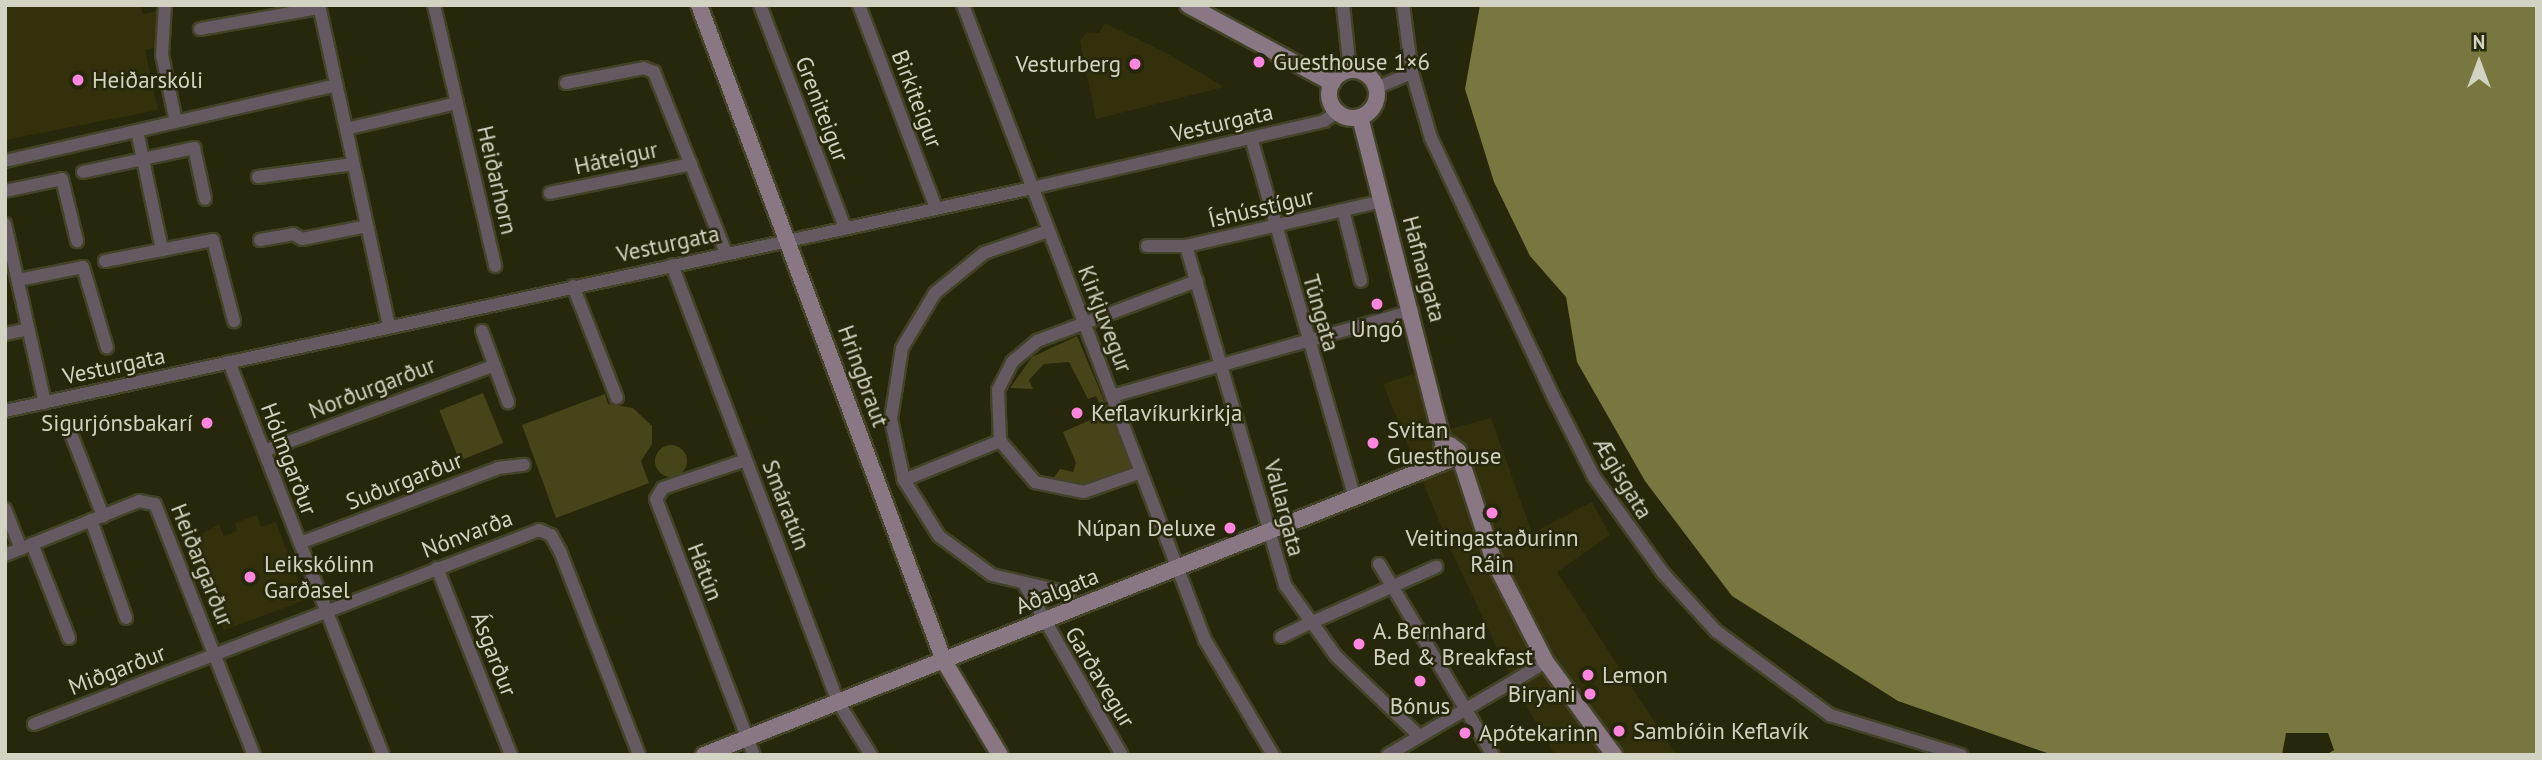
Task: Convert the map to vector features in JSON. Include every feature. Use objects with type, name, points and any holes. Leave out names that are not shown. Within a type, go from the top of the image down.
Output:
[{"type":"street","points":[[165,5],[162,55],[176,122]]},
{"type":"street","name":"Heiðarhorn","points":[[434,5],[495,266]]},
{"type":"street","name":"Hringbraut","points":[[699,5],[944,661],[1000,755]]},
{"type":"street","name":"Greniteigur","points":[[760,5],[845,228]]},
{"type":"street","name":"Birkiteigur","points":[[859,5],[936,208]]},
{"type":"street","name":"Kirkjuvegur","points":[[963,5],[1205,640],[1273,755]]},
{"type":"street","points":[[1188,5],[1332,83]]},
{"type":"street","points":[[1343,5],[1350,70]]},
{"type":"street","name":"Ægisgata","points":[[1403,5],[1412,73],[1431,138],[1534,359],[1594,477],[1636,540],[1716,631],[1819,708],[1961,755]]},
{"type":"street","points":[[200,29],[319,7],[388,326]]},
{"type":"street","name":"Háteigur","points":[[566,83],[651,70],[726,253]]},
{"type":"street","points":[[1350,70],[1368,75],[1376,88],[1375,103],[1360,117],[1337,112],[1329,96],[1332,83],[1350,70]]},
{"type":"street","points":[[1376,88],[1412,73]]},
{"type":"street","points":[[5,161],[336,85]]},
{"type":"street","name":"Heiðarhorn","points":[[346,129],[457,103]]},
{"type":"street","name":"Vesturgata","points":[[5,411],[1032,188],[1324,121],[1337,112]]},
{"type":"street","name":"Hafnargata","points":[[1360,117],[1448,451],[1468,488],[1494,561],[1546,662],[1614,755]]},
{"type":"street","points":[[137,131],[162,250]]},
{"type":"street","name":"Túngata","points":[[1251,138],[1306,340],[1355,499]]},
{"type":"street","points":[[83,172],[194,148],[205,199]]},
{"type":"street","points":[[258,177],[353,164]]},
{"type":"street","name":"Háteigur","points":[[550,193],[691,164]]},
{"type":"street","points":[[5,191],[62,178],[77,240]]},
{"type":"street","name":"Íshússtígur","points":[[1147,246],[1186,246],[1383,201]]},
{"type":"street","points":[[1343,210],[1361,281]]},
{"type":"street","points":[[5,224],[9,259],[18,280],[45,403]]},
{"type":"street","points":[[260,240],[293,234],[302,239],[367,226]]},
{"type":"street","points":[[1048,231],[970,261],[916,319],[891,394],[893,443],[904,480],[951,547],[992,575],[1026,587],[1069,593]]},
{"type":"street","points":[[105,261],[213,240],[234,321]]},
{"type":"street","name":"Vallargata","points":[[1186,246],[1222,364],[1266,534],[1285,585],[1312,622],[1419,736]]},
{"type":"street","name":"Smáratún","points":[[672,265],[838,702],[871,755]]},
{"type":"street","points":[[18,280],[83,267],[107,348]]},
{"type":"street","points":[[1141,472],[1094,491],[1054,490],[1021,471],[1000,441],[996,400],[1012,362],[1037,341],[1197,281]]},
{"type":"street","points":[[573,286],[617,398]]},
{"type":"street","points":[[1112,396],[1412,311]]},
{"type":"street","points":[[5,334],[29,330]]},
{"type":"street","points":[[482,331],[508,402]]},
{"type":"street","name":"Hólmgarður","points":[[229,362],[383,755]]},
{"type":"street","name":"Norðurgarður","points":[[264,451],[495,365]]},
{"type":"street","points":[[68,426],[126,618]]},
{"type":"street","points":[[904,480],[1000,441]]},
{"type":"street","name":"Aðalgata","points":[[704,755],[1427,470],[1448,451]]},
{"type":"street","name":"Hátún","points":[[746,460],[663,488],[656,499],[745,738],[754,755]]},
{"type":"street","name":"Suðurgarður","points":[[300,542],[498,468],[524,465]]},
{"type":"street","name":"Heiðargarður","points":[[5,555],[143,500],[158,507],[254,755]]},
{"type":"street","points":[[5,509],[26,546],[69,638]]},
{"type":"street","name":"Nónvarða","points":[[215,654],[535,531],[551,535],[639,755]]},
{"type":"street","points":[[1378,564],[1389,587],[1493,755]]},
{"type":"street","points":[[1281,637],[1436,567]]},
{"type":"street","name":"Ásgarður","points":[[438,568],[511,755]]},
{"type":"street","name":"Garðavegur","points":[[1026,587],[1042,622],[1122,755]]},
{"type":"street","name":"Miðgarður","points":[[34,724],[215,654]]},
{"type":"street","points":[[1388,755],[1546,662]]},
{"type":"shaded area","name":"Heiðarskóli","points":[[5,5],[141,5],[143,14],[157,11],[160,27],[153,48],[145,50],[158,110],[5,140]]},
{"type":"shaded area","points":[[1480,5],[2537,5],[2537,755],[2326,755],[2334,750],[2328,733],[2286,733],[2282,755],[2053,755],[1898,701],[1732,596],[1645,481],[1577,362],[1566,297],[1530,256],[1494,182],[1465,89]]},
{"type":"shaded area","name":"Vesturberg","points":[[1105,23],[1170,55],[1224,87],[1096,119],[1080,41],[1087,32],[1099,33]]},
{"type":"shaded area","points":[[1077,336],[1132,467],[1085,484],[1053,479],[1060,469],[1073,472],[1076,463],[1063,432],[1104,414],[1096,396],[1088,399],[1069,362],[1044,364],[1029,380],[1033,389],[1010,388],[1032,357]]},
{"type":"shaded area","points":[[1430,368],[1450,429],[1491,418],[1532,533],[1592,502],[1610,535],[1557,572],[1676,755],[1555,755],[1516,688],[1450,548],[1383,384]]},
{"type":"shaded area","points":[[483,393],[503,443],[460,461],[439,411]]},
{"type":"shaded area","points":[[605,394],[608,404],[633,408],[652,426],[652,444],[641,461],[649,483],[556,518],[522,425]]},
{"type":"shaded area","points":[[671,445],[682,450],[687,461],[682,472],[671,477],[660,472],[655,461],[660,450]]},
{"type":"shaded area","name":"Leikskólinn Garðasel","points":[[257,515],[261,527],[276,522],[305,600],[224,630],[190,541],[219,524],[224,536],[237,531],[235,523]]},
{"type":"place","name":"Guesthouse 1×6","points":[[1259,62]]},
{"type":"place","name":"Vesturberg","points":[[1135,64]]},
{"type":"place","name":"Heiðarskóli","points":[[78,80]]},
{"type":"place","name":"Ungó","points":[[1377,304]]},
{"type":"place","name":"Keflavíkurkirkja","points":[[1077,413]]},
{"type":"place","name":"Sigurjónsbakarí","points":[[207,423]]},
{"type":"place","name":"Svitan Guesthouse","points":[[1373,443]]},
{"type":"place","name":"Veitingastaðurinn Ráin","points":[[1492,513]]},
{"type":"place","name":"Núpan Deluxe","points":[[1230,528]]},
{"type":"place","name":"Leikskólinn Garðasel","points":[[250,577]]},
{"type":"place","name":"A. Bernhard Bed & Breakfast","points":[[1359,644]]},
{"type":"place","name":"Lemon","points":[[1588,675]]},
{"type":"place","name":"Bónus","points":[[1420,681]]},
{"type":"place","name":"Biryani","points":[[1590,694]]},
{"type":"place","name":"Sambíóin Keflavík","points":[[1619,731]]},
{"type":"place","name":"Apótekarinn","points":[[1465,733]]}]
